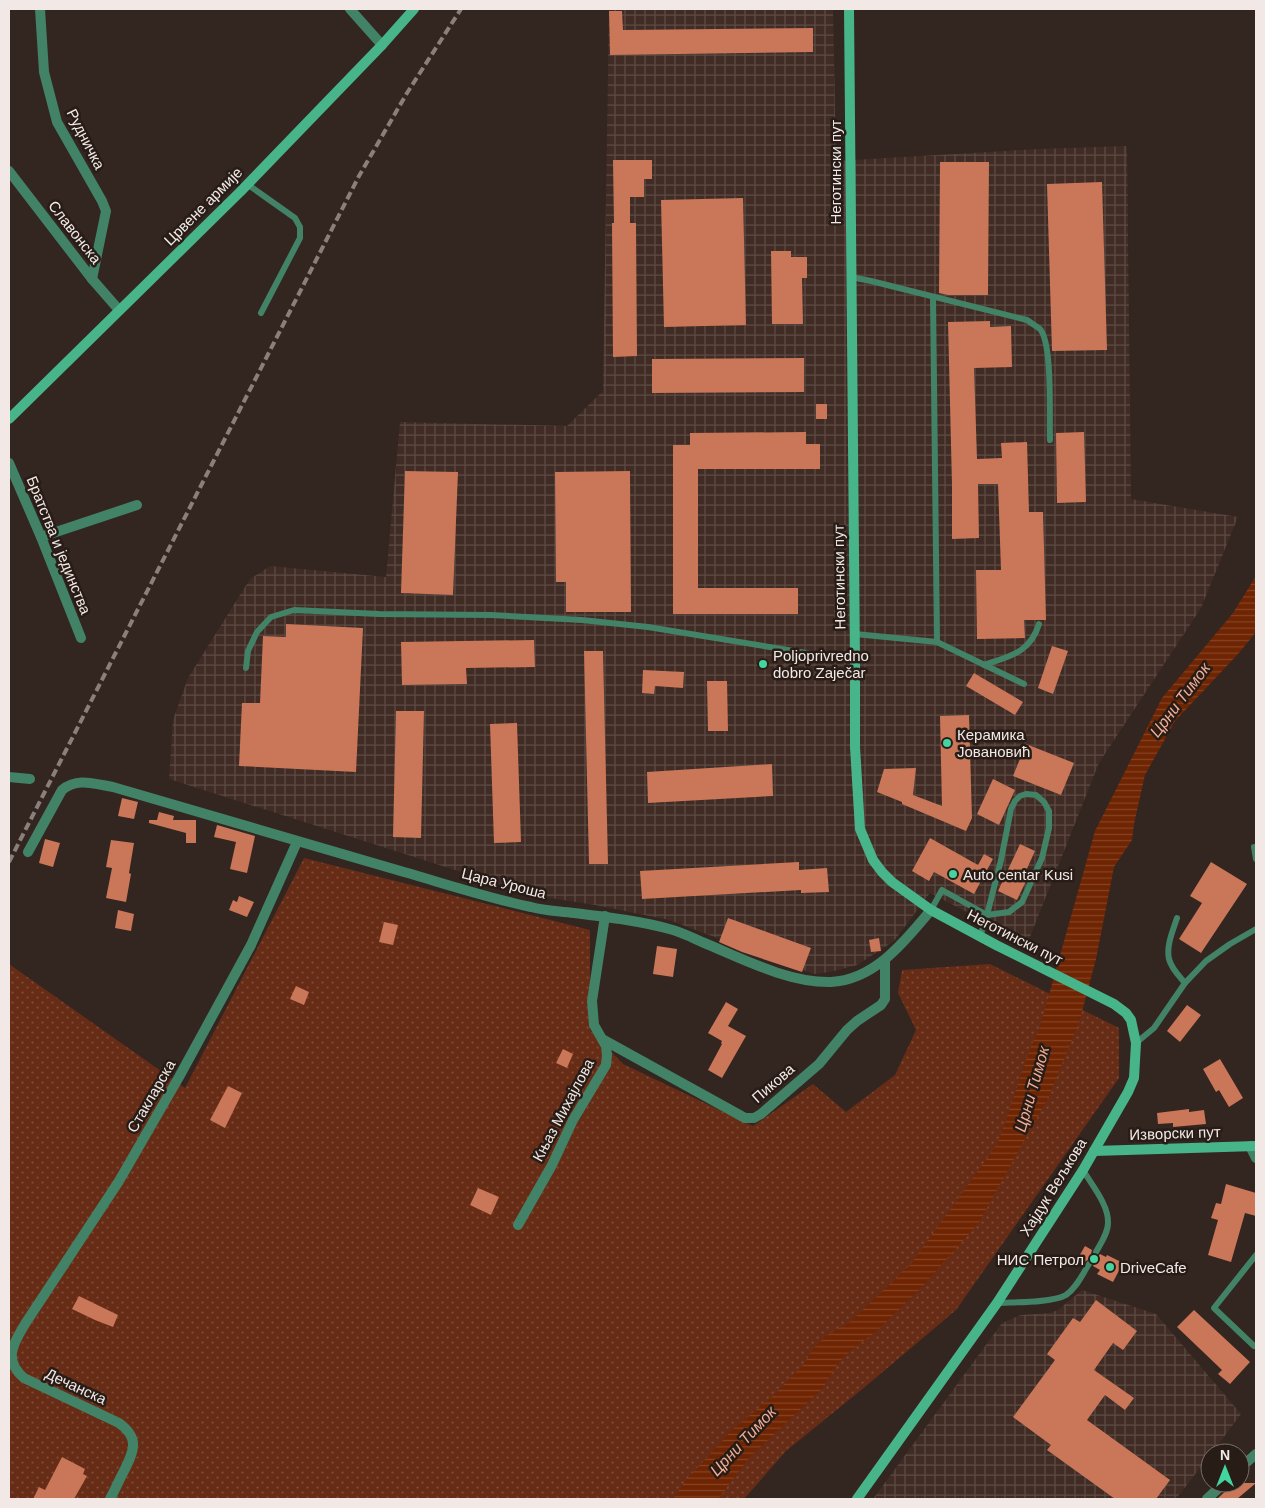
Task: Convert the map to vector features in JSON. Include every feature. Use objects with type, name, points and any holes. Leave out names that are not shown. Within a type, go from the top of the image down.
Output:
[{"type":"street","name":"Рудничка","points":[[40,9],[44,72],[57,122],[106,211],[92,279]]},
{"type":"street","points":[[350,9],[382,45]]},
{"type":"street","name":"Црвене армије","points":[[9,419],[247,184],[382,45],[414,9]]},
{"type":"street","name":"Неготински пут","points":[[849,9],[855,747],[860,830],[873,860],[882,872],[892,882],[931,910],[980,937],[1114,1004]]},
{"type":"street","name":"Славонска","points":[[9,171],[92,279],[119,310]]},
{"type":"street","name":"Братства и јединства","points":[[9,463],[81,638]]},
{"type":"street","points":[[41,537],[137,505]]},
{"type":"street","points":[[9,766],[11,777],[30,779]]},
{"type":"street","name":"Цара Уроша","points":[[28,852],[62,790],[68,785],[75,782],[113,787],[297,842],[532,908],[605,916],[641,922],[675,931],[766,968],[791,977],[810,981],[831,982],[850,979],[885,960],[931,910]]},
{"type":"street","name":"Стакларска","points":[[11,1354],[18,1336],[119,1181],[179,1077],[251,945],[297,842]]},
{"type":"street","name":"Књаз Михајлова","points":[[518,1225],[552,1165],[573,1120],[606,1065],[608,1055],[606,1046],[594,1024],[592,1000],[605,916]]},
{"type":"street","name":"Пикова","points":[[602,1039],[745,1118],[754,1118],[819,1064],[847,1030],[857,1021],[881,1005],[885,999],[885,960]]},
{"type":"street","name":"Хајдук Вељкова","points":[[857,1499],[996,1303],[1094,1151],[1128,1092],[1134,1078],[1136,1043],[1131,1020],[1126,1013],[1114,1004]]},
{"type":"street","points":[[1253,1146],[1256,1158]]},
{"type":"street","name":"Изворски пут","points":[[1094,1151],[1253,1146]]},
{"type":"street","name":"Дечанска","points":[[11,1354],[15,1368],[24,1378],[119,1423],[129,1431],[133,1441],[131,1456],[110,1499]]},
{"type":"lane","points":[[247,184],[295,218],[300,227],[300,238],[261,313]]},
{"type":"lane","points":[[851,277],[871,280],[1027,320],[1040,330],[1045,342],[1048,360],[1050,440]]},
{"type":"lane","points":[[933,296],[937,642]]},
{"type":"lane","points":[[246,668],[248,651],[257,632],[271,618],[294,610],[379,614],[491,615],[582,620],[648,627],[855,661]]},
{"type":"lane","points":[[984,665],[1020,651],[1032,641],[1039,624]]},
{"type":"lane","points":[[855,634],[937,642],[1024,684]]},
{"type":"lane","points":[[931,910],[942,890],[987,915],[1009,912],[1022,902],[1042,858],[1048,828],[1049,811],[1044,802],[1036,795],[1026,794],[1020,796],[1011,809],[1001,860],[987,915],[980,937]]},
{"type":"lane","points":[[1254,848],[1256,859]]},
{"type":"lane","points":[[1177,918],[1169,945],[1169,958],[1174,970],[1185,983]]},
{"type":"lane","points":[[1136,1043],[1154,1028],[1185,983],[1206,961],[1256,929]]},
{"type":"lane","points":[[1082,1170],[1106,1209],[1108,1224],[1096,1252]]},
{"type":"lane","points":[[1254,1346],[1214,1308],[1256,1255]]},
{"type":"lane","points":[[996,1303],[1053,1300],[1064,1296],[1076,1285],[1089,1264]]},
{"type":"shaded area","points":[[609,9],[833,9],[836,161],[1039,149],[1127,146],[1131,499],[1238,517],[1201,608],[1099,763],[1028,942],[930,893],[894,941],[857,965],[814,974],[669,920],[595,905],[537,896],[169,779],[173,720],[188,678],[250,579],[270,566],[386,577],[400,422],[567,426],[603,391]]},
{"type":"shaded area","points":[[304,858],[590,930],[590,1030],[623,1064],[753,1126],[813,1084],[846,1112],[895,1075],[916,1030],[898,993],[902,970],[990,964],[1119,1028],[1119,1078],[956,1310],[786,1451],[744,1499],[9,1499],[9,964],[185,1088]]},
{"type":"shaded area","points":[[1082,1290],[1156,1314],[1241,1414],[1219,1443],[1200,1443],[1200,1468],[1176,1499],[873,1499],[1002,1323],[1021,1315],[1050,1313],[1058,1310]]},
{"type":"water","name":"Црни Тимок","points":[[1256,576],[1256,632],[1239,653],[1175,721],[1145,775],[1132,840],[1114,867],[1096,959],[1079,1023],[1048,1098],[978,1224],[919,1290],[877,1331],[851,1350],[839,1362],[822,1389],[750,1457],[718,1499],[673,1499],[686,1480],[733,1429],[772,1397],[804,1364],[812,1350],[826,1336],[851,1321],[910,1265],[998,1143],[1031,1046],[1039,1030],[1095,831],[1162,698],[1233,613]]},
{"type":"building","points":[[609,11],[622,11],[623,30],[813,28],[813,52],[610,55]]},
{"type":"building","points":[[613,160],[652,160],[652,179],[644,179],[644,197],[630,197],[630,223],[636,223],[637,356],[613,357]]},
{"type":"building","points":[[940,162],[989,162],[988,295],[948,295],[939,293]]},
{"type":"building","points":[[1102,182],[1107,350],[1052,351],[1047,184]]},
{"type":"building","points":[[743,198],[746,325],[664,327],[661,200]]},
{"type":"building","points":[[771,251],[791,251],[791,257],[807,257],[807,278],[802,278],[803,324],[772,324]]},
{"type":"building","points":[[990,321],[990,327],[1011,326],[1012,367],[974,368],[977,459],[1002,458],[1001,443],[1027,442],[1029,512],[1043,512],[1046,620],[1024,620],[1025,638],[977,639],[976,570],[1001,570],[998,484],[978,484],[979,538],[952,539],[948,322]]},
{"type":"building","points":[[804,358],[804,392],[652,393],[652,359]]},
{"type":"building","points":[[816,404],[827,404],[827,419],[816,419]]},
{"type":"building","points":[[806,432],[806,444],[820,444],[820,469],[698,469],[698,588],[798,588],[798,614],[673,614],[673,445],[690,445],[690,433]]},
{"type":"building","points":[[1084,432],[1086,502],[1057,503],[1056,433]]},
{"type":"building","points":[[405,471],[458,472],[453,595],[401,593]]},
{"type":"building","points":[[630,471],[631,612],[566,612],[566,582],[556,582],[555,472]]},
{"type":"building","points":[[286,624],[363,628],[356,772],[239,766],[242,703],[260,703],[263,636],[286,637]]},
{"type":"building","points":[[534,640],[535,667],[466,668],[467,684],[402,685],[401,642]]},
{"type":"building","points":[[1052,646],[1068,651],[1053,694],[1038,688]]},
{"type":"building","points":[[584,651],[603,651],[608,864],[589,864]]},
{"type":"building","points":[[643,670],[684,672],[683,688],[655,686],[654,694],[642,693]]},
{"type":"building","points":[[974,673],[1023,702],[1015,715],[966,686]]},
{"type":"building","points":[[707,681],[727,681],[728,731],[708,731]]},
{"type":"building","points":[[396,711],[424,711],[421,838],[393,837]]},
{"type":"building","points":[[969,715],[972,818],[966,831],[877,792],[884,769],[916,768],[913,795],[942,806],[940,716]]},
{"type":"building","points":[[517,723],[521,842],[494,843],[490,724]]},
{"type":"building","points":[[1026,744],[1074,763],[1061,795],[1013,776]]},
{"type":"building","points":[[772,764],[773,796],[648,803],[647,772]]},
{"type":"building","points":[[993,779],[1015,790],[999,825],[977,814]]},
{"type":"building","points":[[122,798],[138,802],[134,819],[118,816]]},
{"type":"building","points":[[159,812],[174,816],[173,820],[196,820],[196,843],[186,843],[186,833],[149,823],[149,820],[157,820]]},
{"type":"building","points":[[217,825],[255,836],[247,873],[230,869],[236,842],[214,837]]},
{"type":"building","points":[[930,838],[978,865],[984,854],[993,859],[974,894],[934,872],[929,881],[912,871]]},
{"type":"building","points":[[45,839],[60,843],[53,867],[39,863]]},
{"type":"building","points":[[111,840],[134,843],[126,902],[106,898],[112,868],[106,867]]},
{"type":"building","points":[[1020,844],[1035,851],[1025,873],[1029,875],[1017,900],[998,891]]},
{"type":"building","points":[[799,862],[799,870],[827,868],[829,892],[801,893],[801,890],[642,899],[640,871]]},
{"type":"building","points":[[1211,862],[1247,884],[1201,953],[1179,939],[1202,903],[1190,896]]},
{"type":"building","points":[[239,896],[254,902],[247,917],[229,910],[233,900],[237,902]]},
{"type":"building","points":[[118,910],[134,914],[131,931],[115,928]]},
{"type":"building","points":[[728,918],[811,948],[802,972],[742,952],[719,942]]},
{"type":"building","points":[[384,922],[398,925],[393,945],[379,942]]},
{"type":"building","points":[[879,938],[881,951],[871,952],[869,940]]},
{"type":"building","points":[[657,946],[677,949],[673,977],[653,974]]},
{"type":"building","points":[[296,986],[309,992],[304,1005],[290,999]]},
{"type":"building","points":[[726,1002],[738,1009],[728,1026],[746,1036],[722,1078],[708,1070],[722,1041],[708,1033]]},
{"type":"building","points":[[1187,1005],[1201,1015],[1180,1042],[1167,1031]]},
{"type":"building","points":[[563,1049],[573,1054],[567,1068],[556,1063]]},
{"type":"building","points":[[1220,1059],[1243,1098],[1229,1107],[1219,1090],[1216,1092],[1203,1069]]},
{"type":"building","points":[[228,1086],[242,1093],[225,1128],[210,1120]]},
{"type":"building","points":[[1189,1109],[1189,1112],[1204,1110],[1206,1124],[1173,1127],[1173,1123],[1158,1124],[1157,1113]]},
{"type":"building","points":[[1226,1184],[1256,1193],[1256,1216],[1245,1213],[1231,1262],[1208,1255],[1218,1220],[1211,1218],[1216,1203],[1221,1204]]},
{"type":"building","points":[[478,1188],[499,1197],[491,1215],[470,1205]]},
{"type":"building","points":[[1085,1246],[1092,1250],[1091,1254],[1094,1257],[1098,1257],[1100,1254],[1106,1257],[1107,1255],[1123,1263],[1113,1282],[1097,1274],[1100,1270],[1093,1266],[1092,1260],[1089,1259],[1085,1262],[1078,1258]]},
{"type":"building","points":[[79,1296],[118,1315],[113,1327],[72,1309]]},
{"type":"building","points":[[1096,1300],[1137,1331],[1123,1350],[1113,1343],[1094,1370],[1134,1398],[1125,1410],[1105,1395],[1087,1420],[1170,1480],[1156,1499],[1115,1499],[1047,1450],[1051,1445],[1013,1417],[1055,1360],[1047,1354],[1073,1318],[1080,1322]]},
{"type":"building","points":[[1194,1310],[1250,1362],[1230,1384],[1218,1374],[1222,1370],[1177,1327]]},
{"type":"building","points":[[62,1457],[85,1469],[83,1474],[87,1476],[74,1499],[33,1499],[39,1487],[45,1490]]},
{"type":"building","points":[[1224,1493],[1244,1493],[1237,1499],[1217,1499]]},
{"type":"railway","points":[[9,862],[359,176],[407,93],[461,9]]},
{"type":"place","name":"Poljoprivredno dobro Zaječar","points":[[763,664]]},
{"type":"place","name":"Керамика Јовановић","points":[[947,743]]},
{"type":"place","name":"Auto centar Kusi","points":[[953,874]]},
{"type":"place","name":"НИС Петрол","points":[[1094,1259]]},
{"type":"place","name":"DriveCafe","points":[[1110,1267]]}]
